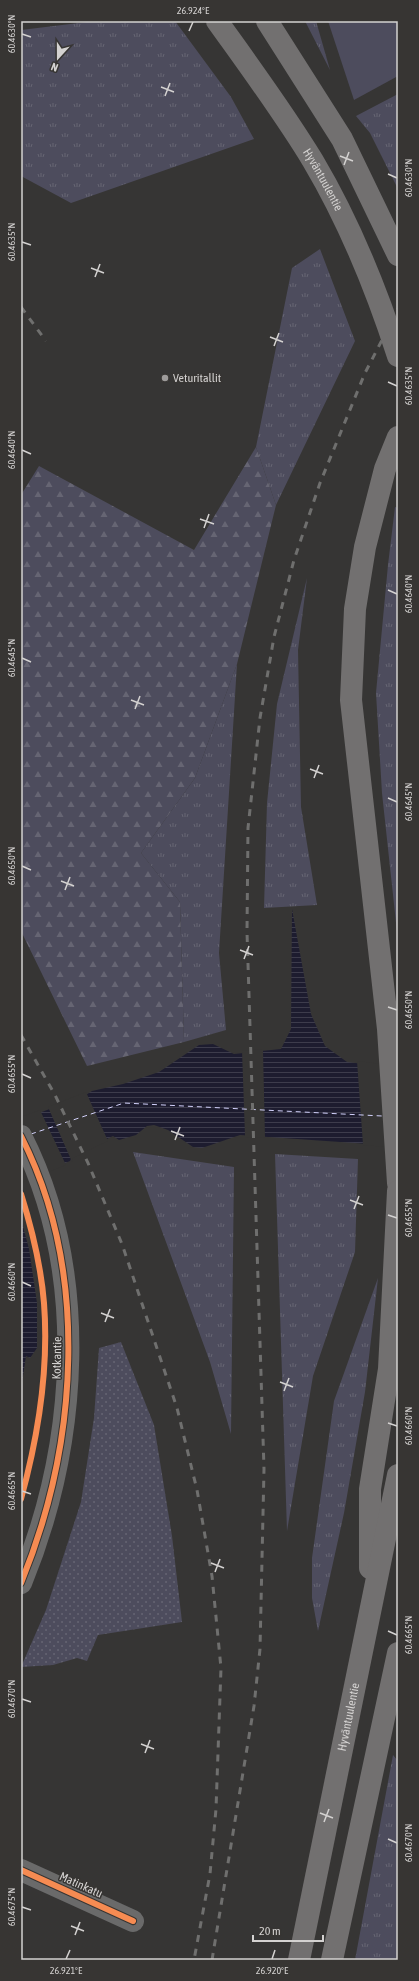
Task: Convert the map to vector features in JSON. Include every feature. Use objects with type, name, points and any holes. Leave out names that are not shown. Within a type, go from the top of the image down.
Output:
[{"type":"highway","name":"Hyväntuulentie","points":[[217,21],[260,80],[314,162],[345,223],[383,308],[398,356]]},
{"type":"highway","points":[[267,21],[342,139],[398,255]]},
{"type":"highway","points":[[398,438],[385,469],[365,547],[355,609],[351,700],[388,1029],[398,1183]]},
{"type":"highway","points":[[370,1616],[370,1489],[389,1369],[398,1191]]},
{"type":"highway","name":"Hyväntuulentie","points":[[300,1960],[398,1475]]},
{"type":"highway","points":[[332,1960],[398,1653]]},
{"type":"street","name":"Kotkantie","points":[[21,1136],[42,1186],[56,1229],[63,1263],[69,1349],[67,1392],[59,1446],[48,1501],[21,1583]]},
{"type":"street","name":"Matinkatu","points":[[21,1870],[133,1921]]},
{"type":"green space","points":[[95,21],[175,21],[231,97],[254,139],[71,203],[21,176],[21,30]]},
{"type":"green space","points":[[305,21],[316,21],[330,70]]},
{"type":"green space","points":[[328,21],[398,21],[398,76],[354,100]]},
{"type":"green space","points":[[398,94],[398,189],[370,133],[356,116]]},
{"type":"green space","points":[[320,249],[355,341],[276,505],[256,447],[292,268]]},
{"type":"green space","points":[[256,447],[276,505],[237,664],[195,778],[141,853],[180,902],[184,1042],[87,1066],[21,931],[21,495],[39,466],[194,550]]},
{"type":"green space","points":[[395,507],[398,508],[398,941],[382,793],[376,693]]},
{"type":"green space","points":[[307,578],[298,650],[301,807],[317,905],[264,908],[267,803],[277,704]]},
{"type":"green space","points":[[237,664],[219,953],[226,1030],[184,1042],[180,902],[141,853],[195,778]]},
{"type":"green space","points":[[133,1152],[234,1167],[231,1434],[210,1362]]},
{"type":"green space","points":[[275,1154],[358,1159],[355,1252],[313,1376],[287,1531]]},
{"type":"green space","points":[[378,1278],[365,1392],[344,1513],[318,1631],[312,1598],[312,1558],[334,1401]]},
{"type":"green space","points":[[121,1342],[154,1425],[172,1536],[182,1622],[98,1635],[87,1661],[77,1658],[53,1665],[21,1667],[46,1610],[81,1502],[94,1418],[99,1348]]},
{"type":"green space","points":[[393,1755],[398,1761],[398,1960],[355,1960]]},
{"type":"shaded area","points":[[292,909],[311,1014],[325,1046],[347,1062],[398,1068],[398,1146],[240,1135],[202,1148],[193,1147],[168,1130],[154,1125],[147,1126],[136,1135],[119,1140],[113,1136],[72,1156],[70,1161],[21,1181],[21,1120],[86,1095],[92,1091],[123,1084],[159,1072],[199,1045],[213,1044],[234,1054],[281,1049],[291,1029]]},
{"type":"shaded area","points":[[21,1219],[29,1249],[37,1303],[37,1348],[30,1358],[26,1356],[21,1389]]},
{"type":"pier","points":[[263,1049],[265,1138],[245,1137],[242,1051]]},
{"type":"pier","points":[[357,1061],[398,1066],[398,1148],[363,1145]]},
{"type":"pier","points":[[86,1092],[108,1141],[73,1158],[72,1162],[48,1107]]},
{"type":"pier","points":[[40,1110],[66,1165],[21,1183],[21,1117]]},
{"type":"ferry route","points":[[31,1134],[124,1103],[382,1116]]},
{"type":"railway","points":[[21,307],[46,341]]},
{"type":"railway","points":[[212,1960],[254,1706],[260,1649],[264,1469],[247,932],[248,828],[260,718],[274,637],[294,560],[320,483],[365,373],[398,309]]},
{"type":"railway","points":[[21,1035],[55,1095],[88,1163],[122,1244],[177,1408],[197,1490],[212,1576],[221,1668],[216,1809],[210,1874],[194,1960]]},
{"type":"cycle path","points":[[21,1136],[43,1189],[58,1244],[66,1301],[68,1358],[64,1416],[55,1474],[40,1529],[21,1583]]},
{"type":"cycle path","points":[[21,1194],[38,1261],[43,1289],[45,1328],[45,1352],[41,1402],[21,1499]]},
{"type":"cycle path","points":[[21,1870],[133,1921]]},
{"type":"place","name":"Veturitallit","points":[[165,378]]}]
